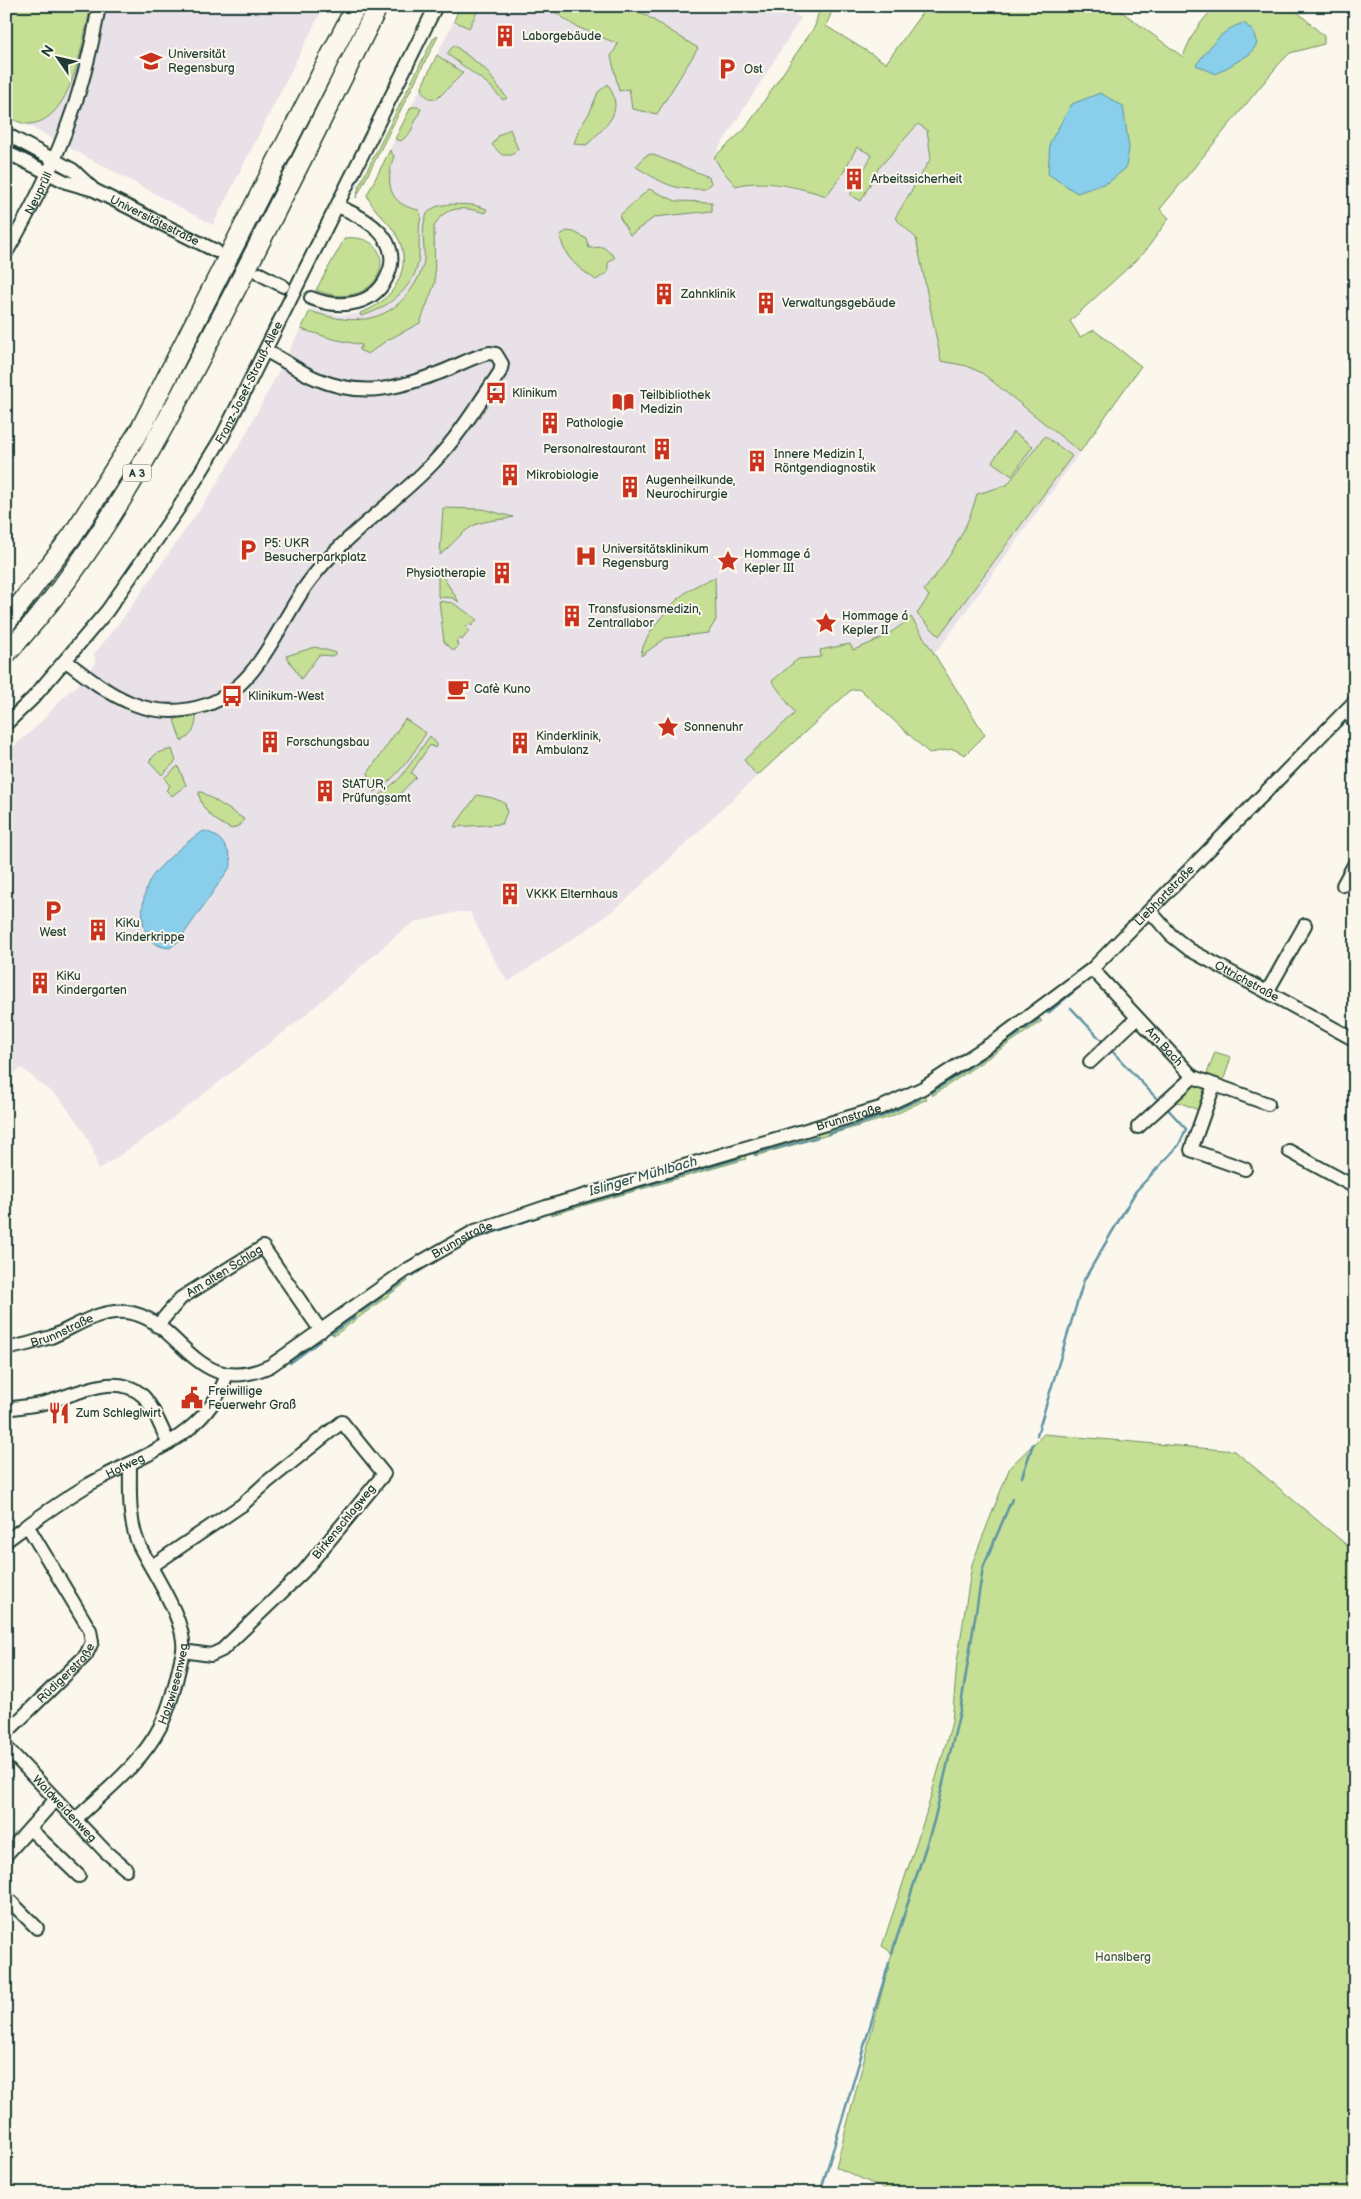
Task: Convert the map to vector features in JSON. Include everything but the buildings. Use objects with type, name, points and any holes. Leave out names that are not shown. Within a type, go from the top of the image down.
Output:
[{"type":"highway","name":"A 3","points":[[6,623],[77,529],[141,428],[356,6]]},
{"type":"highway","name":"A 3","points":[[6,654],[70,575],[112,514],[155,442],[249,264],[378,6]]},
{"type":"street","name":"Neuprüll","points":[[6,253],[56,160],[82,82],[98,6]]},
{"type":"street","name":"Franz-Josef-Strauß-Allee","points":[[6,724],[66,661],[107,611],[178,509],[222,437],[436,6]]},
{"type":"street","name":"Universitätsstraße","points":[[6,134],[73,170],[94,190]]},
{"type":"street","name":"Universitätsstraße","points":[[6,152],[66,182],[94,190],[216,251]]},
{"type":"street","points":[[311,298],[342,305],[365,300],[384,284],[391,267],[390,250],[382,235],[372,225],[338,206]]},
{"type":"street","points":[[260,274],[283,286]]},
{"type":"street","points":[[66,661],[109,692],[130,704],[149,710],[185,710],[207,705],[224,696],[237,687],[258,664],[297,599],[326,561],[445,450],[492,384],[502,364],[496,354],[489,353],[408,384],[383,390],[361,390],[337,386],[315,378],[266,351]]},
{"type":"street","name":"Liebhartstraße","points":[[954,1067],[998,1039],[1094,972],[1150,910],[1355,701]]},
{"type":"street","points":[[1346,711],[1355,722]]},
{"type":"street","points":[[1343,885],[1355,863]]},
{"type":"street","name":"Ottrichstraße","points":[[1150,910],[1171,935],[1190,950],[1355,1040]]},
{"type":"street","points":[[1268,992],[1305,925]]},
{"type":"street","name":"Am Bach","points":[[1094,972],[1193,1077],[1268,1104]]},
{"type":"street","name":"Am Bach","points":[[1090,1062],[1136,1018]]},
{"type":"street","name":"Brunnstraße","points":[[6,1350],[48,1338],[99,1314],[112,1312],[135,1314],[157,1326],[202,1364],[228,1374],[248,1374],[270,1366],[405,1271],[474,1231],[546,1207],[880,1108],[923,1088],[954,1067]]},
{"type":"street","name":"Am Bach","points":[[1138,1127],[1193,1077]]},
{"type":"street","points":[[1214,1085],[1191,1150],[1245,1169]]},
{"type":"street","points":[[1289,1151],[1355,1187]]},
{"type":"street","name":"Am alten Schlag","points":[[157,1326],[181,1298],[262,1247],[321,1331]]},
{"type":"street","name":"Hofweg","points":[[6,1541],[90,1484],[169,1443],[195,1425],[217,1400],[228,1374]]},
{"type":"street","points":[[6,1409],[45,1403],[96,1387],[124,1385],[135,1389],[145,1397],[169,1443]]},
{"type":"street","name":"Birkenschlagweg","points":[[152,1566],[242,1505],[342,1422],[384,1474],[304,1571],[222,1650],[212,1655],[183,1651]]},
{"type":"street","name":"Holzwiesenweg","points":[[75,1820],[131,1766],[159,1729],[170,1706],[183,1651],[184,1644],[179,1625],[152,1566],[139,1544],[133,1525],[130,1506],[130,1464]]},
{"type":"street","name":"Rüdigerstraße","points":[[6,1733],[86,1655],[92,1642],[90,1630],[27,1525]]},
{"type":"street","name":"Waldweidenweg","points":[[6,1747],[106,1852],[126,1869]]},
{"type":"street","points":[[6,1855],[56,1800]]},
{"type":"street","points":[[30,1829],[79,1876]]},
{"type":"street","points":[[6,1897],[37,1928]]},
{"type":"shaded area","name":"Universität Regensburg","points":[[6,6],[324,6],[213,225],[27,125],[6,116]]},
{"type":"shaded area","name":"Universitätsklinikum Regensburg","points":[[480,6],[546,6],[575,26],[618,44],[619,91],[629,89],[698,48],[631,6],[782,6],[801,18],[714,156],[721,169],[736,186],[749,182],[809,190],[826,196],[842,175],[857,147],[872,155],[850,195],[861,201],[878,169],[918,124],[927,130],[931,158],[895,218],[916,238],[941,361],[967,366],[982,373],[1080,452],[944,642],[934,653],[911,617],[885,637],[869,645],[853,650],[820,650],[821,657],[798,659],[772,681],[795,713],[744,760],[757,776],[625,901],[595,924],[508,982],[493,958],[470,912],[457,912],[413,923],[302,1018],[161,1127],[98,1170],[92,1147],[83,1130],[61,1100],[22,1068],[6,1079],[6,753],[35,728],[70,690],[74,689],[96,663],[94,654],[123,618],[210,495],[241,443],[311,309],[338,315],[356,314],[382,303],[395,287],[403,265],[400,243],[389,225],[376,211],[367,195],[454,21],[469,28]]},
{"type":"green space","points":[[6,6],[91,6],[79,58],[65,95],[56,110],[43,120],[28,124],[6,116]]},
{"type":"green space","points":[[460,6],[480,6],[469,28],[454,21]]},
{"type":"green space","points":[[546,6],[631,6],[698,48],[657,114],[632,109],[629,89],[619,91],[611,56],[618,44],[575,26]]},
{"type":"green space","points":[[820,6],[834,6],[826,26],[886,63],[927,6],[1114,6],[1183,57],[1196,29],[1217,6],[1291,6],[1324,36],[1324,44],[1290,53],[1279,64],[1160,209],[1169,218],[1144,253],[1070,321],[1080,337],[1094,330],[1141,366],[1080,452],[982,373],[967,366],[941,361],[916,238],[895,218],[931,158],[927,130],[918,124],[878,169],[861,201],[850,195],[872,155],[857,147],[842,175],[826,196],[794,187],[769,184],[757,183],[736,186],[721,169],[714,157],[745,129],[815,26]]},
{"type":"green space","points":[[438,36],[356,198],[359,186],[433,39]]},
{"type":"green space","points":[[454,45],[485,69],[507,98],[503,100],[488,84],[447,54]]},
{"type":"green space","points":[[437,55],[463,73],[437,99],[429,98],[423,93],[422,86]]},
{"type":"green space","points":[[608,84],[615,103],[612,117],[589,143],[586,145],[574,144],[579,129],[590,112],[598,92]]},
{"type":"green space","points":[[411,107],[421,109],[410,133],[401,141],[395,139]]},
{"type":"green space","points":[[510,129],[518,149],[512,155],[502,155],[492,145],[499,135]]},
{"type":"green space","points":[[390,150],[394,156],[391,166],[390,183],[395,198],[409,207],[419,210],[421,217],[418,263],[410,281],[397,297],[379,309],[361,316],[360,313],[372,308],[391,293],[402,272],[402,248],[397,236],[373,206],[367,195]]},
{"type":"green space","points":[[651,154],[709,177],[711,183],[705,189],[693,189],[676,187],[662,182],[636,167],[645,156]]},
{"type":"green space","points":[[649,189],[676,201],[712,202],[712,211],[655,217],[630,235],[619,216]]},
{"type":"green space","points":[[441,205],[474,205],[487,209],[485,213],[470,209],[456,209],[444,214],[438,220],[434,227],[435,283],[420,323],[386,341],[368,354],[359,350],[362,345],[333,339],[301,329],[310,311],[351,320],[364,319],[389,311],[400,302],[413,287],[422,268],[424,260],[424,225],[427,214]]},
{"type":"green space","points":[[567,231],[574,232],[587,239],[589,248],[603,247],[615,257],[608,263],[608,272],[596,280],[572,261],[565,250],[560,235]]},
{"type":"green space","points":[[345,238],[364,240],[376,248],[381,259],[379,272],[372,284],[358,293],[340,296],[316,290]]},
{"type":"green space","points":[[1013,432],[1033,446],[1012,476],[992,462]]},
{"type":"green space","points":[[1045,436],[1072,456],[939,636],[917,614],[929,596],[924,590],[956,545],[973,508],[977,494],[1007,485]]},
{"type":"green space","points":[[443,508],[483,509],[513,517],[475,525],[465,531],[440,555]]},
{"type":"green space","points":[[438,569],[459,602],[453,598],[438,597]]},
{"type":"green space","points":[[715,577],[716,620],[708,633],[666,638],[641,656],[642,649],[651,631],[672,605],[692,588]]},
{"type":"green space","points":[[439,601],[453,603],[477,619],[472,626],[469,624],[466,628],[469,631],[462,640],[459,638],[456,642],[459,645],[454,651],[444,642]]},
{"type":"green space","points":[[911,617],[985,735],[965,755],[953,749],[929,753],[863,692],[858,689],[851,690],[757,776],[744,760],[795,713],[772,681],[798,659],[821,657],[820,650],[850,644],[853,650],[877,640]]},
{"type":"green space","points":[[315,647],[337,653],[332,656],[319,655],[301,679],[286,656]]},
{"type":"green space","points":[[195,710],[196,720],[194,728],[189,736],[181,741],[174,720]]},
{"type":"green space","points":[[405,719],[426,733],[404,766],[391,780],[375,792],[368,773]]},
{"type":"green space","points":[[430,736],[437,744],[435,748],[430,745],[411,773],[416,777],[390,804],[381,802],[378,797],[401,777]]},
{"type":"green space","points":[[172,749],[176,761],[162,775],[149,761],[157,753]]},
{"type":"green space","points":[[178,766],[186,785],[172,796],[166,790],[170,786],[164,778]]},
{"type":"green space","points":[[199,792],[202,792],[244,819],[240,825],[232,829],[210,815],[202,804]]},
{"type":"green space","points":[[477,795],[493,798],[505,803],[507,812],[502,824],[454,827]]},
{"type":"green space","points":[[1038,1017],[1042,1021],[932,1096],[929,1091]]},
{"type":"green space","points":[[1215,1052],[1231,1057],[1222,1085],[1205,1079]]},
{"type":"green space","points":[[1193,1079],[1212,1086],[1203,1112],[1171,1099]]},
{"type":"green space","points":[[922,1092],[927,1099],[890,1117],[755,1156],[753,1150]]},
{"type":"green space","points":[[744,1153],[746,1159],[551,1215],[549,1209]]},
{"type":"green space","points":[[406,1277],[408,1281],[335,1335],[332,1334],[329,1329]]},
{"type":"green space","name":"Hanslberg","points":[[1044,1434],[1235,1451],[1355,1552],[1355,2193],[893,2193],[836,2167],[892,1953],[882,1946],[925,1817],[952,1722],[957,1662],[972,1564],[1010,1467]]},
{"type":"water","points":[[1244,23],[1253,31],[1257,44],[1250,54],[1216,74],[1196,65],[1222,34]]},
{"type":"water","points":[[1100,93],[1123,106],[1129,148],[1126,168],[1109,182],[1077,193],[1048,174],[1050,142],[1072,104]]},
{"type":"water","points":[[204,831],[215,835],[227,849],[231,866],[179,941],[170,948],[159,946],[151,940],[143,922],[146,889],[150,880],[167,861],[191,839]]},
{"type":"waterway","name":"Islinger Mühlbach","points":[[1048,1013],[1091,977]]},
{"type":"waterway","points":[[1071,1008],[1104,1043]]},
{"type":"waterway","name":"Islinger Mühlbach","points":[[1026,1029],[1039,1019]]},
{"type":"waterway","name":"Islinger Mühlbach","points":[[931,1093],[1020,1033]]},
{"type":"waterway","points":[[1110,1049],[1159,1101]]},
{"type":"waterway","name":"Islinger Mühlbach","points":[[828,1134],[883,1116],[920,1099]]},
{"type":"waterway","points":[[1037,1435],[1084,1280],[1136,1191],[1179,1145],[1186,1129],[1165,1106]]},
{"type":"waterway","name":"Islinger Mühlbach","points":[[754,1154],[818,1137]]},
{"type":"waterway","name":"Islinger Mühlbach","points":[[551,1213],[741,1158]]},
{"type":"waterway","name":"Islinger Mühlbach","points":[[483,1236],[544,1215]]},
{"type":"waterway","name":"Islinger Mühlbach","points":[[458,1248],[474,1240]]},
{"type":"waterway","name":"Islinger Mühlbach","points":[[412,1276],[432,1263]]},
{"type":"waterway","name":"Islinger Mühlbach","points":[[388,1293],[405,1280]]},
{"type":"waterway","name":"Islinger Mühlbach","points":[[361,1312],[382,1297]]},
{"type":"waterway","name":"Islinger Mühlbach","points":[[332,1333],[355,1317]]},
{"type":"waterway","name":"Islinger Mühlbach","points":[[290,1363],[320,1341]]},
{"type":"waterway","points":[[1022,1477],[1033,1444]]},
{"type":"waterway","points":[[892,1953],[934,1821],[960,1711],[983,1568],[1012,1499]]},
{"type":"waterway","points":[[820,2193],[889,1963]]},
{"type":"place","name":"Laborgebäude","points":[[505,36]]},
{"type":"place","name":"Universität Regensburg","points":[[151,61]]},
{"type":"place","name":"Ost","points":[[727,69]]},
{"type":"place","name":"Arbeitssicherheit","points":[[854,179]]},
{"type":"place","name":"Zahnklinik","points":[[664,294]]},
{"type":"place","name":"Verwaltungsgebäude","points":[[766,303]]},
{"type":"place","name":"Klinikum","points":[[496,393]]},
{"type":"place","name":"Teilbibliothek Medizin","points":[[623,402]]},
{"type":"place","name":"Pathologie","points":[[550,423]]},
{"type":"place","name":"Personalrestaurant","points":[[662,449]]},
{"type":"place","name":"Innere Medizin I, Röntgendiagnostik","points":[[757,461]]},
{"type":"place","name":"Mikrobiologie","points":[[510,475]]},
{"type":"place","name":"Augenheilkunde, Neurochirurgie","points":[[630,487]]},
{"type":"place","name":"P5: UKR Besucherparkplatz","points":[[248,550]]},
{"type":"place","name":"Universitätsklinikum Regensburg","points":[[586,556]]},
{"type":"place","name":"Hommage á Kepler III","points":[[728,561]]},
{"type":"place","name":"Physiotherapie","points":[[502,573]]},
{"type":"place","name":"Transfusionsmedizin, Zentrallabor","points":[[572,616]]},
{"type":"place","name":"Hommage á Kepler II","points":[[826,623]]},
{"type":"place","name":"Cafè Kuno","points":[[458,689]]},
{"type":"place","name":"Klinikum-West","points":[[232,696]]},
{"type":"place","name":"Sonnenuhr","points":[[668,727]]},
{"type":"place","name":"Forschungsbau","points":[[270,742]]},
{"type":"place","name":"Kinderklinik, Ambulanz","points":[[520,743]]},
{"type":"place","name":"StATUR, Prüfungsamt","points":[[325,791]]},
{"type":"place","name":"VKKK Elternhaus","points":[[510,894]]},
{"type":"place","name":"West","points":[[53,911]]},
{"type":"place","name":"KiKu Kinderkrippe","points":[[98,930]]},
{"type":"place","name":"KiKu Kindergarten","points":[[40,983]]},
{"type":"place","name":"Freiwillige Feuerwehr Graß","points":[[192,1398]]},
{"type":"place","name":"Zum Schleglwirt","points":[[59,1413]]}]
